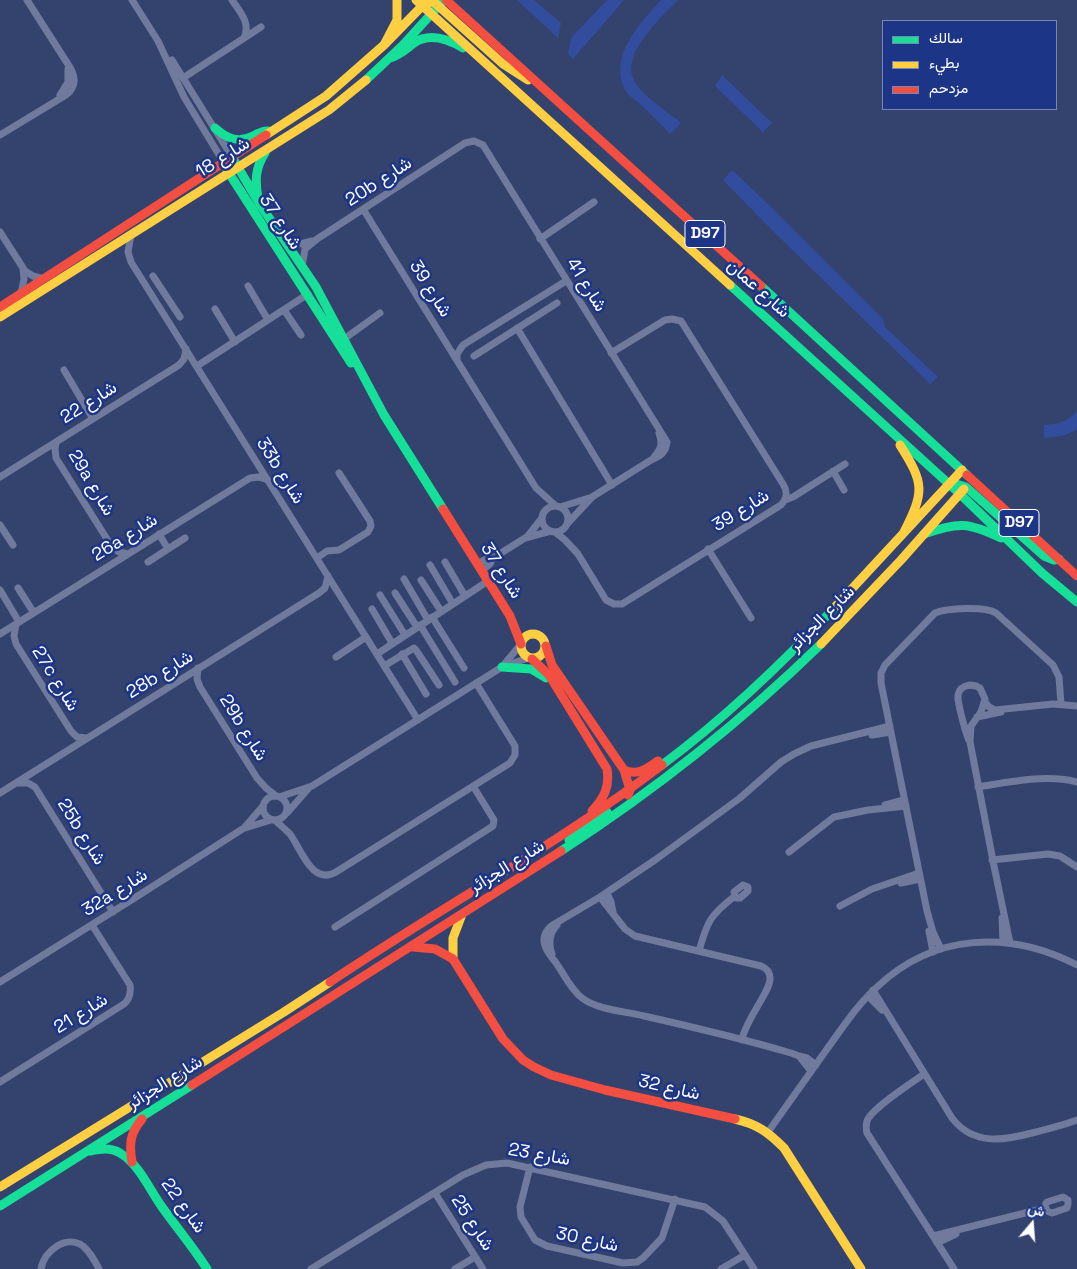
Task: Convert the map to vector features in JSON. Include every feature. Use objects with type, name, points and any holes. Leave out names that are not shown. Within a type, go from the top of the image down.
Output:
[{"type":"main road","points":[[384,45],[397,20],[397,0]]},
{"type":"main road","points":[[422,2],[443,2]]},
{"type":"main road","name":"شارع 18","points":[[0,308],[334,90],[384,45],[422,2]]},
{"type":"main road","name":"شارع عمان","points":[[422,2],[432,14],[474,53],[869,412],[952,482]]},
{"type":"main road","name":"شارع 18","points":[[0,317],[334,106],[390,58],[443,2]]},
{"type":"main road","name":"شارع عمان","points":[[443,2],[539,84],[750,275],[966,482],[1077,576]]},
{"type":"main road","points":[[390,58],[406,51],[417,41],[431,37],[450,40],[474,53]]},
{"type":"main road","points":[[215,128],[226,137],[238,141],[247,140],[263,131],[271,132]]},
{"type":"main road","points":[[259,203],[255,172],[256,166],[267,149]]},
{"type":"main road","name":"شارع 37","points":[[232,157],[259,203],[316,287],[384,415]]},
{"type":"main road","name":"شارع 37","points":[[224,163],[510,616],[521,644]]},
{"type":"main road","points":[[869,412],[886,419],[952,482],[956,484],[966,482]]},
{"type":"main road","points":[[893,433],[915,468],[920,486],[918,503],[904,532]]},
{"type":"main road","name":"شارع الجزائر","points":[[0,1187],[268,1022],[630,790],[675,756],[772,672],[822,622],[952,482],[966,482]]},
{"type":"main road","name":"شارع عمان","points":[[966,482],[1011,543],[1077,602]]},
{"type":"main road","name":"شارع الجزائر","points":[[0,1206],[572,845],[651,790],[723,734],[817,648],[924,534],[966,482]]},
{"type":"main road","points":[[924,534],[950,525],[964,524],[978,527],[1011,543]]},
{"type":"main road","name":"شارع 37","points":[[510,616],[531,634]]},
{"type":"main road","points":[[486,899],[494,888],[567,841],[625,799],[630,790],[624,770],[552,665],[541,637],[531,634],[525,637],[521,644],[523,653],[546,671],[605,765],[609,775],[606,795],[578,824]]},
{"type":"main road","points":[[530,658],[542,656],[546,646]]},
{"type":"main road","points":[[502,667],[524,667],[535,670],[559,691]]},
{"type":"main road","points":[[624,770],[638,772],[658,761],[675,756]]},
{"type":"main road","name":"شارع 32","points":[[453,960],[452,935],[464,913]]},
{"type":"main road","name":"شارع 32","points":[[410,948],[422,946],[433,948],[443,952],[453,960],[503,1039],[523,1060],[534,1067],[551,1075],[605,1090],[748,1122],[768,1132],[784,1148],[861,1269]]},
{"type":"main road","name":"شارع 22","points":[[147,1113],[130,1136],[129,1149],[132,1162],[158,1202],[207,1269]]},
{"type":"main road","name":"شارع 22","points":[[80,1154],[98,1149],[108,1149],[118,1152],[132,1162]]},
{"type":"street","points":[[0,134],[55,100],[68,82],[68,71],[65,62],[26,0]]},
{"type":"street","name":"شارع 37","points":[[132,0],[158,41],[168,53],[232,157]]},
{"type":"street","points":[[232,0],[246,23],[244,38]]},
{"type":"street","points":[[183,78],[261,27],[246,23]]},
{"type":"street","name":"شارع 37","points":[[158,41],[184,97],[224,163]]},
{"type":"street","name":"شارع 41","points":[[457,149],[470,145],[476,146],[481,148],[491,160],[656,426],[662,444],[660,449],[651,460],[612,485]]},
{"type":"street","name":"20b شارع","points":[[302,267],[305,250],[317,239],[457,149]]},
{"type":"street","points":[[540,239],[594,202]]},
{"type":"street","name":"شارع 39","points":[[363,210],[536,488],[558,507]]},
{"type":"street","points":[[0,232],[23,268],[32,276],[44,279]]},
{"type":"street","name":"33b شارع","points":[[131,235],[128,252],[129,259],[418,720]]},
{"type":"street","name":"20b شارع","points":[[282,237],[300,244],[317,239]]},
{"type":"street","points":[[21,294],[24,279],[23,268]]},
{"type":"street","points":[[153,276],[180,317]]},
{"type":"street","points":[[457,360],[463,345],[566,281]]},
{"type":"street","points":[[248,286],[268,320]]},
{"type":"street","points":[[474,356],[555,304],[547,293]]},
{"type":"street","points":[[197,366],[308,294]]},
{"type":"street","points":[[157,303],[167,297]]},
{"type":"street","points":[[216,309],[235,342]]},
{"type":"street","points":[[284,310],[301,335]]},
{"type":"street","points":[[344,339],[380,313]]},
{"type":"street","points":[[502,320],[509,334]]},
{"type":"street","name":"شارع 39","points":[[553,532],[565,540],[578,554],[606,600],[618,605],[781,505],[785,500],[786,488],[681,321],[665,320],[611,353]]},
{"type":"street","points":[[479,567],[488,558],[493,558],[525,538],[548,508],[592,497],[612,485],[517,328]]},
{"type":"street","name":"شارع 22","points":[[0,477],[179,365],[184,359],[186,349]]},
{"type":"street","points":[[64,370],[93,419]]},
{"type":"street","name":"29a شارع","points":[[56,442],[54,449],[56,458],[112,547],[119,552],[128,554]]},
{"type":"street","points":[[785,500],[845,464]]},
{"type":"street","points":[[833,471],[844,490]]},
{"type":"street","points":[[317,558],[327,551],[339,550],[368,532],[371,526],[339,473]]},
{"type":"street","name":"26a شارع","points":[[0,634],[250,478],[258,477],[268,480]]},
{"type":"street","points":[[786,488],[800,492]]},
{"type":"street","points":[[525,538],[562,530],[592,497]]},
{"type":"street","points":[[558,507],[568,516],[567,524]]},
{"type":"street","points":[[542,518],[544,525],[553,532]]},
{"type":"street","points":[[0,525],[12,545]]},
{"type":"street","points":[[159,534],[168,548]]},
{"type":"street","points":[[148,562],[185,538]]},
{"type":"street","points":[[708,549],[751,618]]},
{"type":"street","points":[[445,562],[465,596]]},
{"type":"street","points":[[430,565],[452,604]]},
{"type":"street","name":"28b شارع","points":[[0,793],[319,593],[325,588],[328,576]]},
{"type":"street","points":[[404,579],[464,668]]},
{"type":"street","points":[[421,580],[441,611]]},
{"type":"street","points":[[377,654],[488,581]]},
{"type":"street","points":[[18,588],[34,613]]},
{"type":"street","points":[[0,590],[18,623]]},
{"type":"street","points":[[395,593],[455,682]]},
{"type":"street","points":[[380,595],[405,635]]},
{"type":"street","points":[[0,610],[8,605]]},
{"type":"street","points":[[937,951],[927,911],[881,683],[882,669],[928,618],[935,613],[985,608],[996,612],[1055,668],[1059,677],[1061,704]]},
{"type":"street","points":[[372,609],[392,643]]},
{"type":"street","name":"27c شارع","points":[[18,623],[14,636],[16,644],[71,731],[77,737],[87,738]]},
{"type":"street","points":[[336,658],[366,636]]},
{"type":"street","points":[[502,667],[521,644]]},
{"type":"street","points":[[384,666],[412,648],[416,650],[439,685]]},
{"type":"street","points":[[402,654],[426,694]]},
{"type":"street","points":[[273,820],[281,819],[312,786],[502,667],[530,658]]},
{"type":"street","name":"29b شارع","points":[[198,668],[197,679],[200,687],[256,778],[278,796]]},
{"type":"street","points":[[312,786],[266,800],[263,806],[264,813],[289,834],[313,870],[320,875],[329,875],[510,763],[516,752],[515,746],[476,683]]},
{"type":"street","points":[[970,742],[958,699],[960,690],[967,685],[977,686],[983,693],[985,702],[992,709],[1006,710]]},
{"type":"street","points":[[985,702],[970,729],[970,742],[1002,905],[1007,942]]},
{"type":"street","points":[[977,717],[1039,704],[1077,706]]},
{"type":"street","points":[[813,1068],[798,1056],[742,1040],[592,1004],[573,990],[554,961],[550,949],[552,931],[563,920],[603,895],[708,822],[787,758],[811,746],[890,729]]},
{"type":"street","points":[[979,790],[1015,782],[1052,778],[1077,782]]},
{"type":"street","name":"25b شارع","points":[[15,784],[26,782],[35,787],[113,912]]},
{"type":"street","points":[[335,927],[493,826],[494,820],[473,786]]},
{"type":"street","points":[[278,796],[287,804],[286,814]]},
{"type":"street","points":[[789,852],[834,817],[905,803]]},
{"type":"street","name":"32a شارع","points":[[0,982],[244,828],[263,806]]},
{"type":"street","name":"32a شارع","points":[[244,828],[273,820]]},
{"type":"street","points":[[993,863],[1028,856],[1052,854],[1060,856],[1077,867]]},
{"type":"street","points":[[840,906],[883,885],[920,876]]},
{"type":"street","points":[[603,895],[606,906],[613,912],[625,929],[635,936],[763,967],[769,972],[769,984],[747,1023],[742,1040]]},
{"type":"street","points":[[698,952],[710,919],[735,896]]},
{"type":"street","name":"شارع 21","points":[[0,1082],[128,1000],[130,985],[92,925]]},
{"type":"street","points":[[768,1132],[813,1068],[868,996],[901,969],[937,951],[968,942],[1007,942],[1042,950],[1077,965]]},
{"type":"street","points":[[874,990],[955,1123],[968,1133],[993,1140],[1007,1139],[1077,1120]]},
{"type":"street","points":[[868,996],[892,1022]]},
{"type":"street","points":[[924,1074],[891,1097],[870,1117],[866,1125],[867,1133],[954,1269]]},
{"type":"street","name":"شارع 23","points":[[311,1269],[463,1175],[486,1166],[507,1163],[705,1207],[715,1213],[726,1225],[754,1269]]},
{"type":"street","name":"شارع 30","points":[[530,1167],[520,1214],[523,1223],[533,1237],[539,1243],[547,1246],[627,1264],[637,1262],[643,1258],[662,1238],[674,1199]]},
{"type":"street","name":"شارع 25","points":[[435,1193],[483,1269]]},
{"type":"street","points":[[935,1240],[975,1226],[1045,1208]]},
{"type":"street","points":[[41,1269],[43,1260],[48,1254],[68,1242],[76,1243],[83,1247],[99,1269]]},
{"type":"street","points":[[721,1269],[745,1255]]},
{"type":"street","points":[[455,1269],[475,1256]]},
{"type":"street","name":"شارع 23","points":[[317,1269],[327,1260]]},
{"type":"shaded area","points":[[517,0],[534,0],[561,23],[558,38]]},
{"type":"shaded area","points":[[607,0],[624,0],[573,59],[568,54],[571,38]]},
{"type":"shaded area","points":[[661,0],[678,0],[646,35],[634,57],[631,68],[633,78],[641,90],[681,123],[670,134],[627,93],[620,76],[624,51],[629,40]]},
{"type":"shaded area","points":[[722,75],[772,123],[763,132],[715,86]]},
{"type":"shaded area","points":[[732,170],[883,319],[885,327],[938,377],[930,384],[774,232],[723,180]]},
{"type":"shaded area","points":[[1077,411],[1077,430],[1062,436],[1044,438],[1044,425],[1062,422],[1070,418]]},
{"type":"traffic: fast","points":[[366,80],[403,45],[443,1]]},
{"type":"traffic: fast","points":[[390,58],[400,54],[420,40],[433,37],[451,42],[463,48]]},
{"type":"traffic: fast","points":[[215,128],[223,135],[237,140],[268,131]]},
{"type":"traffic: fast","points":[[258,198],[257,175],[259,164],[265,153]]},
{"type":"traffic: fast","points":[[232,157],[259,203],[316,287],[384,415],[443,509]]},
{"type":"traffic: fast","points":[[227,170],[351,363]]},
{"type":"traffic: fast","points":[[730,285],[960,494],[1042,573],[1077,602]]},
{"type":"traffic: fast","points":[[761,286],[967,475]]},
{"type":"traffic: fast","points":[[949,485],[956,484],[966,487],[1044,556],[1054,560],[1059,559]]},
{"type":"traffic: fast","points":[[924,534],[946,527],[963,526],[980,529],[1001,538]]},
{"type":"traffic: fast","points":[[662,765],[752,690],[836,606]]},
{"type":"traffic: fast","points":[[561,851],[630,804],[696,754],[760,701],[821,644]]},
{"type":"traffic: fast","points":[[502,667],[531,669],[546,678]]},
{"type":"traffic: fast","points":[[569,840],[607,812]]},
{"type":"traffic: fast","points":[[0,1206],[192,1085]]},
{"type":"traffic: fast","points":[[90,1151],[109,1149],[120,1153],[133,1164],[207,1269]]},
{"type":"traffic: slow","points":[[384,45],[397,20],[397,0]]},
{"type":"traffic: slow","points":[[416,0],[730,285]]},
{"type":"traffic: slow","points":[[266,135],[326,96],[384,45],[427,1]]},
{"type":"traffic: slow","points":[[422,6],[431,2],[435,3],[503,64],[528,80]]},
{"type":"traffic: slow","points":[[0,317],[329,110],[366,80]]},
{"type":"traffic: slow","points":[[900,445],[914,469],[919,487],[916,506],[904,532]]},
{"type":"traffic: slow","points":[[836,606],[962,470]]},
{"type":"traffic: slow","points":[[821,644],[901,560],[964,489]]},
{"type":"traffic: slow","points":[[528,634],[538,634],[545,641],[545,646],[545,651],[538,658],[528,658],[521,651],[521,641],[528,634]]},
{"type":"traffic: slow","points":[[453,959],[453,938],[461,917]]},
{"type":"traffic: slow","points":[[0,1187],[330,982]]},
{"type":"traffic: slow","points":[[735,1119],[762,1129],[784,1148],[861,1269]]},
{"type":"traffic: jam","points":[[446,0],[761,286]]},
{"type":"traffic: jam","points":[[0,307],[266,135]]},
{"type":"traffic: jam","points":[[967,475],[1077,576]]},
{"type":"traffic: jam","points":[[443,509],[510,616],[521,644]]},
{"type":"traffic: jam","points":[[546,646],[552,665],[624,770],[638,772],[658,761]]},
{"type":"traffic: jam","points":[[532,659],[549,675],[607,769],[607,787],[592,811]]},
{"type":"traffic: jam","points":[[330,982],[540,849],[662,765]]},
{"type":"traffic: jam","points":[[624,770],[630,790],[628,795]]},
{"type":"traffic: jam","points":[[192,1085],[561,851]]},
{"type":"traffic: jam","points":[[413,947],[435,949],[453,959],[503,1039],[523,1060],[534,1067],[551,1075],[605,1090],[735,1119]]},
{"type":"traffic: jam","points":[[132,1162],[131,1139],[142,1119]]}]
